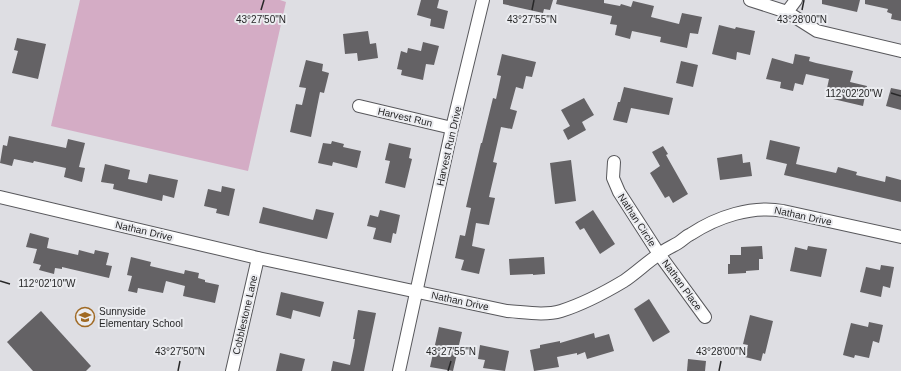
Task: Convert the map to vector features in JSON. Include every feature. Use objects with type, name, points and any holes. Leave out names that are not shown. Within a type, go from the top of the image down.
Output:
[{"type":"street","name":"Harvest Run Drive","points":[[417,292],[452,128],[483,0]]},
{"type":"street","points":[[750,0],[786,12],[817,31],[901,51]]},
{"type":"street","points":[[786,12],[796,0]]},
{"type":"street","name":"Harvest Run","points":[[359,106],[452,128]]},
{"type":"street","name":"Nathan Circle","points":[[614,162],[613,178],[619,192],[659,254]]},
{"type":"street","name":"Nathan Drive","points":[[0,197],[258,258],[506,311],[548,313],[560,311],[597,297],[625,280],[659,254],[690,234],[731,215],[760,209],[770,209],[901,237]]},
{"type":"street","name":"Nathan Place","points":[[659,254],[705,317]]},
{"type":"street","name":"Cobblestone Lane","points":[[232,371],[258,258]]},
{"type":"street","points":[[399,371],[417,292]]},
{"type":"shaded area","points":[[80,0],[280,0],[286,2],[248,171],[51,126]]},
{"type":"building","points":[[421,0],[439,0],[437,8],[448,11],[444,29],[430,26],[431,19],[417,15]]},
{"type":"building","points":[[503,0],[553,0],[550,10],[544,9],[543,13],[503,4]]},
{"type":"building","points":[[557,0],[604,0],[604,3],[620,6],[621,4],[631,7],[633,1],[654,6],[651,17],[679,24],[682,13],[702,17],[698,34],[690,33],[687,48],[660,42],[661,37],[632,31],[630,39],[615,35],[617,25],[610,24],[612,16],[556,4]]},
{"type":"building","points":[[822,0],[860,0],[857,12],[822,4]]},
{"type":"building","points":[[865,0],[901,0],[901,21],[891,19],[892,14],[887,12],[888,9],[865,4]]},
{"type":"building","points":[[719,25],[735,29],[736,27],[755,31],[750,55],[737,52],[736,60],[712,54]]},
{"type":"building","points":[[368,31],[370,44],[376,43],[378,58],[358,61],[357,53],[345,54],[343,34]]},
{"type":"building","points":[[17,38],[46,44],[38,79],[12,73],[18,51],[14,50]]},
{"type":"building","points":[[423,42],[439,46],[434,65],[426,64],[423,80],[401,75],[402,70],[397,69],[401,51],[407,53],[408,48],[421,51]]},
{"type":"building","points":[[502,54],[536,62],[532,77],[526,76],[523,89],[516,87],[510,109],[517,111],[512,129],[501,127],[493,162],[497,163],[489,197],[495,198],[489,225],[476,223],[472,246],[485,249],[479,274],[461,270],[464,260],[455,258],[460,235],[465,236],[471,208],[466,207],[493,98],[496,99],[501,76],[497,75]]},
{"type":"building","points":[[795,54],[810,57],[809,61],[853,71],[850,82],[867,86],[863,106],[833,99],[834,94],[826,93],[829,79],[806,74],[803,85],[795,83],[793,91],[780,88],[781,82],[766,79],[772,58],[793,64]]},
{"type":"building","points":[[306,60],[323,64],[322,71],[329,73],[324,93],[320,92],[311,137],[290,132],[296,104],[302,105],[306,88],[299,87]]},
{"type":"building","points":[[681,61],[698,65],[693,87],[676,83]]},
{"type":"building","points":[[624,87],[673,98],[669,115],[631,108],[627,123],[613,120]]},
{"type":"building","points":[[891,88],[901,90],[901,110],[886,106]]},
{"type":"building","points":[[584,98],[594,115],[582,122],[586,130],[568,140],[563,130],[570,126],[561,110]]},
{"type":"building","points":[[9,136],[66,148],[68,139],[85,143],[79,167],[85,168],[82,182],[64,177],[66,168],[34,161],[33,163],[14,159],[12,166],[0,163],[3,145],[7,146]]},
{"type":"building","points":[[770,140],[800,147],[796,164],[836,173],[838,167],[857,172],[856,175],[885,182],[886,176],[901,180],[901,202],[784,175],[787,164],[766,159]]},
{"type":"building","points":[[332,141],[344,144],[343,147],[361,151],[357,168],[333,162],[332,166],[318,163],[323,143],[331,144]]},
{"type":"building","points":[[389,143],[411,148],[409,158],[412,159],[405,188],[385,183],[390,161],[385,160]]},
{"type":"building","points":[[663,146],[668,154],[666,155],[688,194],[673,203],[669,196],[665,198],[650,173],[660,166],[652,152]]},
{"type":"building","points":[[742,154],[743,163],[750,162],[752,176],[720,180],[717,158]]},
{"type":"building","points":[[571,160],[576,201],[555,204],[550,163]]},
{"type":"building","points":[[105,164],[130,170],[128,179],[147,183],[149,174],[178,180],[174,198],[163,195],[162,201],[113,189],[114,184],[101,182]]},
{"type":"building","points":[[222,186],[235,189],[229,216],[216,213],[217,209],[204,206],[208,189],[221,192]]},
{"type":"building","points":[[263,207],[313,220],[316,209],[334,213],[327,239],[259,223]]},
{"type":"building","points":[[380,210],[400,215],[396,234],[393,233],[391,243],[373,239],[376,228],[367,226],[370,215],[378,217]]},
{"type":"building","points":[[593,210],[615,244],[600,254],[584,228],[580,230],[575,222]]},
{"type":"building","points":[[30,233],[49,238],[47,248],[78,255],[79,250],[94,254],[95,250],[109,253],[106,265],[112,266],[109,278],[62,267],[62,269],[55,268],[54,274],[39,270],[41,265],[33,263],[37,249],[26,247]]},
{"type":"building","points":[[762,246],[763,259],[759,259],[759,270],[746,271],[746,273],[728,274],[730,255],[741,255],[741,247]]},
{"type":"building","points":[[808,246],[827,249],[821,277],[790,271],[795,247],[807,250]]},
{"type":"building","points":[[131,257],[151,262],[150,266],[184,274],[185,270],[199,273],[198,278],[205,280],[205,282],[219,285],[215,303],[183,296],[185,286],[166,281],[163,293],[138,288],[137,293],[128,291],[132,276],[127,275]]},
{"type":"building","points":[[544,257],[545,274],[510,275],[509,259]]},
{"type":"building","points":[[881,265],[894,267],[890,288],[883,286],[881,297],[860,292],[866,267],[880,270]]},
{"type":"building","points":[[281,292],[324,302],[320,317],[293,310],[291,319],[276,315]]},
{"type":"building","points":[[649,299],[670,332],[653,342],[634,309]]},
{"type":"building","points":[[358,310],[376,313],[364,371],[331,371],[333,361],[350,365],[354,346],[355,339],[353,339]]},
{"type":"building","points":[[41,311],[91,366],[86,371],[33,371],[7,342]]},
{"type":"building","points":[[750,315],[773,321],[765,354],[763,353],[761,361],[745,357],[748,345],[743,344]]},
{"type":"building","points":[[869,322],[883,325],[879,343],[873,341],[869,358],[855,355],[854,358],[843,355],[851,323],[868,327]]},
{"type":"building","points":[[439,327],[462,332],[453,371],[430,367]]},
{"type":"building","points":[[594,333],[595,338],[609,334],[614,351],[587,359],[585,352],[577,355],[577,353],[557,357],[559,367],[534,371],[530,350],[540,348],[540,345],[560,341],[560,343]]},
{"type":"building","points":[[480,345],[509,351],[505,371],[483,368],[485,360],[478,359]]},
{"type":"building","points":[[280,353],[305,359],[302,371],[276,371]]},
{"type":"building","points":[[688,359],[706,361],[705,371],[687,371]]},
{"type":"place","name":"Sunnyside Elementary School","points":[[85,317]]}]
